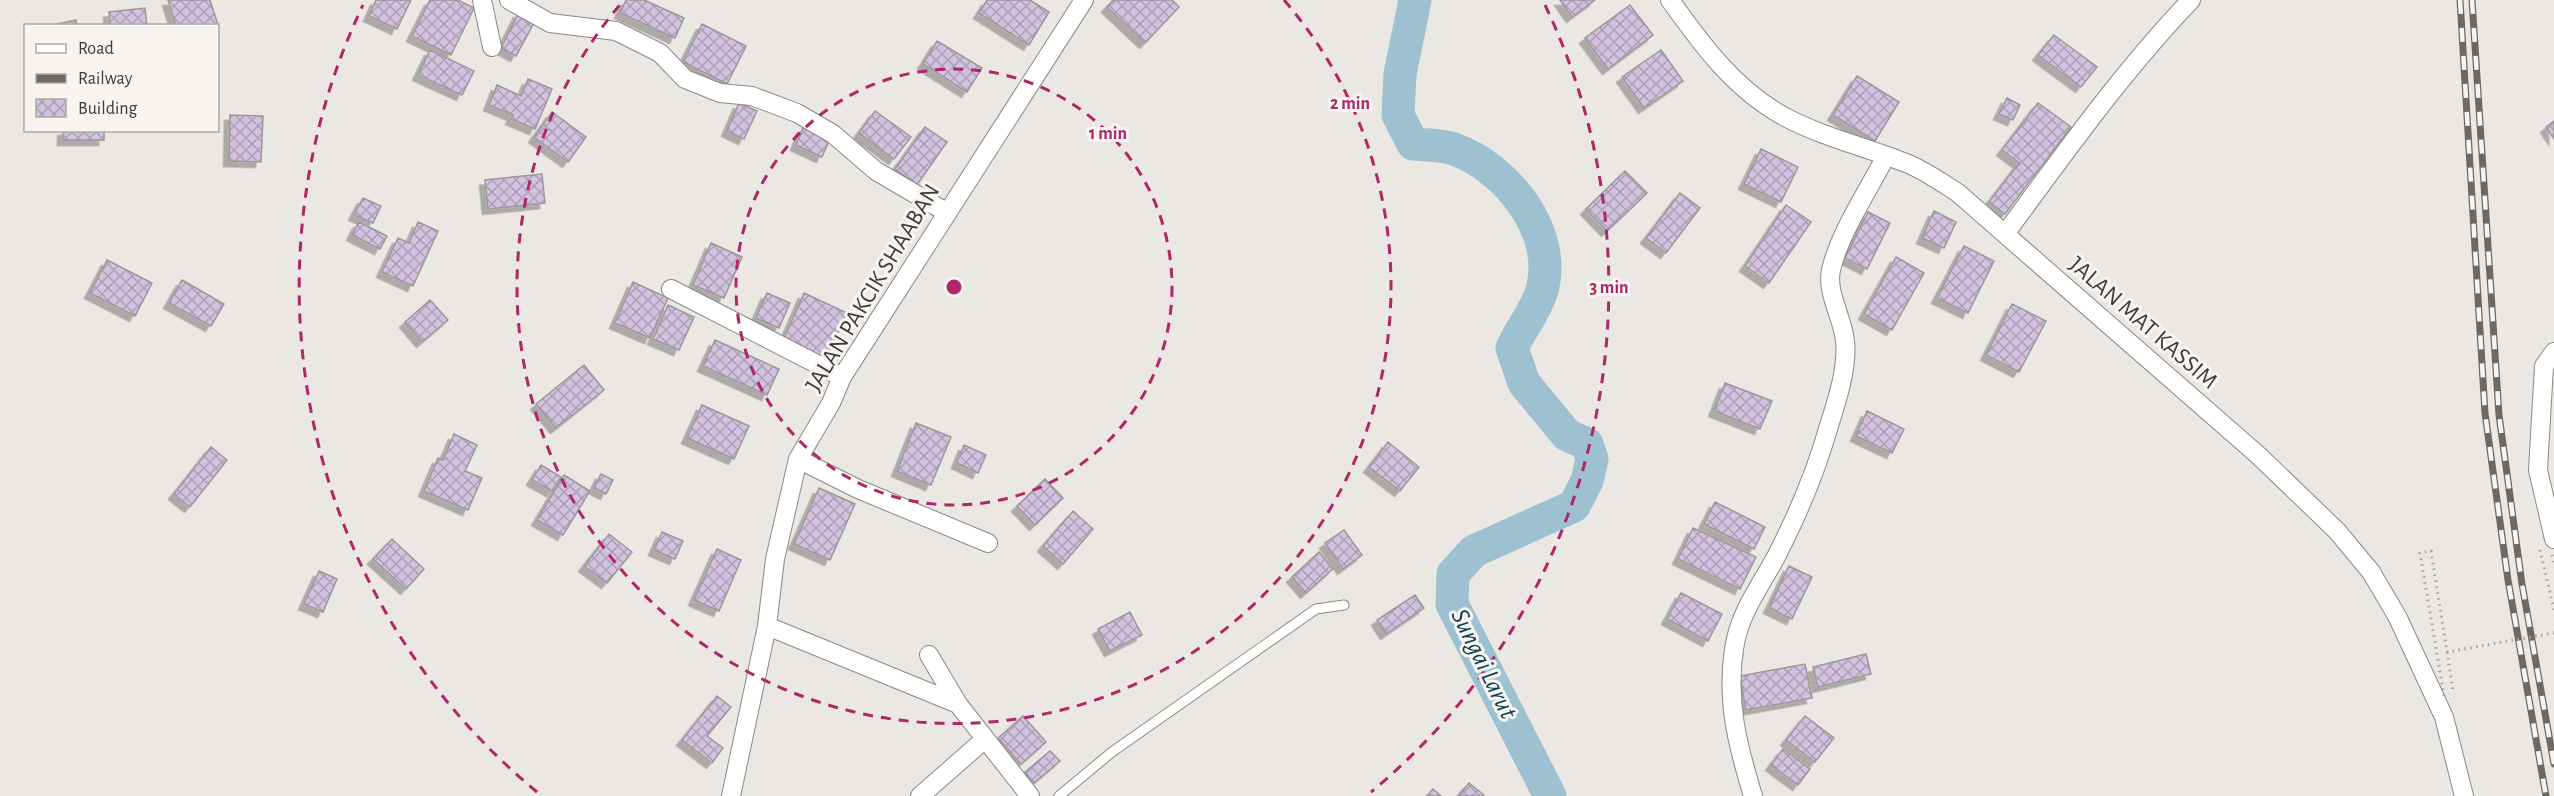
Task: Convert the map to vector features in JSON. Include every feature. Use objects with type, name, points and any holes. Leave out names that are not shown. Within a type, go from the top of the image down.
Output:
[{"type":"street","points":[[482,0],[492,47]]},
{"type":"street","points":[[509,0],[550,23],[616,31],[660,53],[685,79],[720,93],[752,96],[796,113],[833,134],[876,171],[946,212]]},
{"type":"street","name":"JALAN PAKCIK SHAABAN","points":[[731,796],[766,626],[775,559],[798,459],[831,403],[842,377],[1084,0]]},
{"type":"street","name":"JALAN MAT KASSIM","points":[[1670,0],[1703,46],[1732,79],[1759,101],[1786,118],[1908,164],[1958,193],[2258,455],[2337,531],[2371,572],[2397,616],[2444,717],[2464,796]]},
{"type":"street","points":[[2006,234],[2087,123],[2163,29],[2191,0]]},
{"type":"street","points":[[1754,796],[1737,743],[1731,687],[1734,648],[1749,601],[1775,558],[1806,496],[1828,428],[1843,370],[1845,341],[1835,303],[1831,272],[1841,243],[1886,156]]},
{"type":"street","points":[[670,290],[842,377]]},
{"type":"street","points":[[2548,545],[2538,470],[2544,366],[2554,352]]},
{"type":"street","points":[[798,459],[858,489],[988,543]]},
{"type":"street","points":[[766,626],[958,704]]},
{"type":"street","points":[[929,655],[958,704],[1030,796]]},
{"type":"street","points":[[920,796],[985,739]]},
{"type":"lane","points":[[1059,796],[1112,752],[1316,609],[1344,605]]},
{"type":"path","points":[[2548,545],[2554,562]]},
{"type":"path","points":[[2548,545],[2554,610]]},
{"type":"path","points":[[2444,696],[2420,553],[2431,551],[2453,694]]},
{"type":"path","points":[[2447,652],[2554,633]]},
{"type":"building","points":[[168,0],[210,0],[218,24],[175,24]]},
{"type":"building","points":[[376,0],[411,0],[397,29],[369,16]]},
{"type":"building","points":[[430,0],[458,0],[474,8],[451,55],[412,36]]},
{"type":"building","points":[[626,0],[644,0],[684,18],[675,38],[620,13]]},
{"type":"building","points":[[987,0],[1030,0],[1049,12],[1029,45],[979,13]]},
{"type":"building","points":[[1113,0],[1172,0],[1179,7],[1145,43],[1107,7]]},
{"type":"building","points":[[1560,0],[1595,0],[1572,17]]},
{"type":"building","points":[[1630,5],[1653,35],[1608,69],[1585,38]]},
{"type":"building","points":[[145,8],[147,24],[110,24],[109,12]]},
{"type":"building","points":[[519,12],[535,21],[516,56],[501,48]]},
{"type":"building","points":[[76,20],[77,24],[57,24]]},
{"type":"building","points":[[702,24],[746,46],[727,84],[683,62]]},
{"type":"building","points":[[2054,35],[2097,67],[2081,87],[2038,55]]},
{"type":"building","points":[[937,41],[982,68],[967,92],[923,64]]},
{"type":"building","points":[[430,50],[474,71],[462,95],[418,75]]},
{"type":"building","points":[[1661,50],[1683,81],[1644,108],[1622,77]]},
{"type":"building","points":[[1857,76],[1899,102],[1875,141],[1833,115]]},
{"type":"building","points":[[528,79],[552,89],[535,129],[511,119],[513,115],[489,105],[497,85],[521,96]]},
{"type":"building","points":[[2007,98],[2020,105],[2013,120],[1999,114]]},
{"type":"building","points":[[739,103],[757,111],[744,139],[727,131]]},
{"type":"building","points":[[2038,103],[2071,127],[2005,214],[1989,202],[2019,163],[2002,150]]},
{"type":"building","points":[[875,111],[911,137],[894,159],[859,133]]},
{"type":"building","points":[[552,112],[586,137],[568,162],[534,137]]},
{"type":"building","points":[[230,115],[263,116],[261,162],[229,161]]},
{"type":"building","points":[[2554,121],[2554,139],[2546,127]]},
{"type":"building","points":[[803,127],[830,139],[822,157],[796,145]]},
{"type":"building","points":[[925,127],[947,142],[917,185],[895,169]]},
{"type":"building","points":[[63,132],[104,132],[104,140],[63,140]]},
{"type":"building","points":[[1761,149],[1798,167],[1781,202],[1744,184]]},
{"type":"building","points":[[1625,171],[1647,193],[1607,231],[1586,209]]},
{"type":"building","points":[[542,174],[545,203],[488,209],[485,180]]},
{"type":"building","points":[[1680,193],[1700,208],[1666,253],[1646,238]]},
{"type":"building","points":[[363,198],[381,206],[373,223],[354,215]]},
{"type":"building","points":[[1786,205],[1811,222],[1769,283],[1745,266]]},
{"type":"building","points":[[1934,211],[1956,222],[1944,248],[1922,238]]},
{"type":"building","points":[[1868,212],[1890,223],[1867,269],[1845,258]]},
{"type":"building","points":[[359,222],[387,236],[380,249],[352,235]]},
{"type":"building","points":[[418,222],[438,231],[413,286],[382,272],[398,238],[409,243]]},
{"type":"building","points":[[711,243],[742,257],[724,298],[693,285]]},
{"type":"building","points":[[1964,246],[1994,261],[1968,313],[1937,298]]},
{"type":"building","points":[[1896,257],[1924,273],[1892,330],[1864,314]]},
{"type":"building","points":[[107,260],[152,283],[135,316],[90,293]]},
{"type":"building","points":[[182,280],[224,304],[211,326],[169,303]]},
{"type":"building","points":[[633,282],[668,298],[650,338],[615,323]]},
{"type":"building","points":[[767,293],[790,303],[779,328],[756,318]]},
{"type":"building","points":[[804,293],[847,313],[825,362],[782,343]]},
{"type":"building","points":[[430,300],[448,320],[422,342],[405,322]]},
{"type":"building","points":[[2012,304],[2046,321],[2019,372],[1986,355]]},
{"type":"building","points":[[668,305],[694,317],[679,350],[653,339]]},
{"type":"building","points":[[715,340],[779,369],[767,395],[703,366]]},
{"type":"building","points":[[584,365],[604,390],[556,428],[536,404]]},
{"type":"building","points":[[1725,383],[1772,401],[1760,429],[1714,411]]},
{"type":"building","points":[[702,405],[749,426],[734,459],[687,438]]},
{"type":"building","points":[[1867,411],[1904,429],[1892,453],[1856,436]]},
{"type":"building","points":[[916,423],[951,437],[931,485],[897,471]]},
{"type":"building","points":[[454,434],[477,445],[465,471],[482,478],[468,510],[424,491],[438,458],[443,460]]},
{"type":"building","points":[[1388,442],[1419,467],[1400,491],[1369,467]]},
{"type":"building","points":[[964,445],[986,455],[978,473],[957,463]]},
{"type":"building","points":[[211,447],[227,460],[190,507],[174,494]]},
{"type":"building","points":[[541,465],[561,477],[552,491],[532,480]]},
{"type":"building","points":[[601,474],[613,480],[606,494],[594,488]]},
{"type":"building","points":[[564,475],[590,491],[563,535],[537,520]]},
{"type":"building","points":[[1045,479],[1063,498],[1035,525],[1017,506]]},
{"type":"building","points":[[819,488],[855,504],[830,560],[794,544]]},
{"type":"building","points":[[1715,502],[1765,527],[1754,549],[1704,524]]},
{"type":"building","points":[[1073,511],[1093,529],[1063,564],[1043,546]]},
{"type":"building","points":[[1693,528],[1756,557],[1740,589],[1678,559]]},
{"type":"building","points":[[1344,530],[1362,555],[1343,569],[1325,543]]},
{"type":"building","points":[[662,532],[683,541],[675,559],[654,550]]},
{"type":"building","points":[[609,534],[632,552],[607,583],[584,566]]},
{"type":"building","points":[[392,539],[424,569],[406,589],[373,559]]},
{"type":"building","points":[[717,549],[741,560],[719,611],[694,600]]},
{"type":"building","points":[[1319,552],[1333,569],[1306,593],[1292,577]]},
{"type":"building","points":[[1789,566],[1812,577],[1792,619],[1769,608]]},
{"type":"building","points":[[319,571],[337,579],[323,612],[304,604]]},
{"type":"building","points":[[1681,593],[1722,614],[1708,641],[1667,619]]},
{"type":"building","points":[[1415,595],[1424,608],[1386,634],[1377,620]]},
{"type":"building","points":[[1130,612],[1142,635],[1110,651],[1098,629]]},
{"type":"building","points":[[1866,654],[1871,674],[1818,687],[1813,667]]},
{"type":"building","points":[[1805,664],[1812,698],[1746,710],[1740,676]]},
{"type":"building","points":[[717,696],[731,707],[707,736],[723,748],[712,763],[682,740]]},
{"type":"building","points":[[1023,716],[1046,742],[1021,764],[998,738]]},
{"type":"building","points":[[1805,716],[1834,738],[1815,762],[1786,740]]},
{"type":"building","points":[[1783,749],[1810,769],[1798,785],[1771,765]]},
{"type":"building","points":[[1050,751],[1060,761],[1034,783],[1025,772]]},
{"type":"building","points":[[1469,783],[1484,795],[1458,796]]},
{"type":"building","points":[[1433,789],[1441,796],[1427,796]]},
{"type":"waterway","name":"Sungai Larut","points":[[1415,0],[1400,74],[1398,115],[1413,144],[1454,149],[1474,158],[1492,171],[1524,205],[1535,225],[1542,246],[1545,268],[1539,298],[1512,348],[1524,383],[1567,435],[1587,444],[1592,459],[1587,481],[1574,506],[1474,551],[1453,574],[1452,604],[1550,796]]},
{"type":"railway","points":[[2460,0],[2485,413],[2508,580],[2546,796]]},
{"type":"railway","points":[[2472,0],[2499,415],[2522,584],[2554,764]]}]
